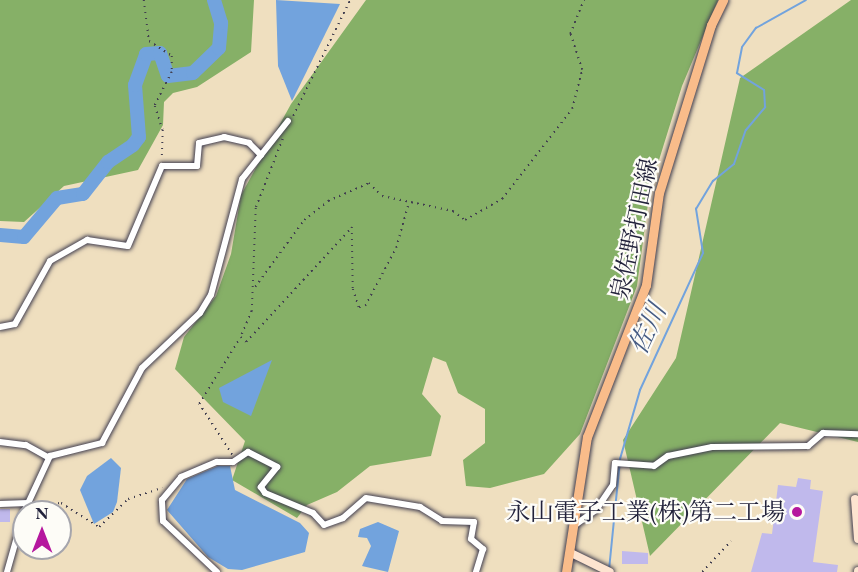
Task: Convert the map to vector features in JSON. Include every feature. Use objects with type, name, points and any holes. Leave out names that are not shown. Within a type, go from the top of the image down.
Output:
[{"type":"main road","name":"泉佐野打田線","points":[[566,572],[571,553],[587,437],[646,285],[658,193],[711,25],[723,0]]},
{"type":"street","points":[[30,500],[49,458],[56,451],[102,443],[142,368],[200,313],[225,252],[231,208],[242,179],[288,121]]},
{"type":"street","points":[[0,327],[15,324],[50,261],[87,240],[128,246],[162,166],[197,166],[199,143],[224,137],[249,143],[261,155]]},
{"type":"street","points":[[575,525],[596,510],[613,485],[615,463],[654,466],[668,456],[712,447],[808,446],[823,433],[858,434]]},
{"type":"street","points":[[0,442],[26,445],[49,458]]},
{"type":"street","points":[[218,572],[163,521],[162,500],[181,477],[236,460],[248,452],[277,467],[261,487],[265,493],[313,513],[324,525],[343,518],[366,498],[420,507],[442,521],[474,522],[471,539],[483,549],[476,572]]},
{"type":"street","points":[[855,499],[858,539]]},
{"type":"street","points":[[571,553],[610,572]]},
{"type":"street","points":[[7,572],[12,554]]},
{"type":"path","points":[[144,0],[149,41],[171,56],[171,72],[155,106],[164,130],[162,166]]},
{"type":"path","points":[[288,121],[301,107],[350,0]]},
{"type":"path","points":[[254,287],[304,219],[328,201],[369,183],[382,196],[408,205],[453,211],[465,219],[485,213],[519,183],[572,110],[582,70],[570,34],[584,0]]},
{"type":"path","points":[[236,460],[199,404],[241,337],[252,311],[256,208],[285,135]]},
{"type":"path","points":[[241,337],[246,342],[352,227],[353,289],[359,307],[365,306],[396,248],[408,205]]},
{"type":"path","points":[[72,510],[99,527],[128,499],[181,477]]},
{"type":"path","points":[[702,572],[731,541]]},
{"type":"green space","points":[[0,0],[254,0],[251,52],[197,87],[173,93],[164,102],[163,125],[138,170],[64,186],[24,222],[0,221]]},
{"type":"green space","points":[[366,0],[718,0],[682,86],[650,189],[637,286],[580,434],[544,474],[490,488],[466,486],[463,460],[485,443],[485,409],[458,393],[446,362],[433,357],[422,394],[441,416],[431,456],[370,466],[337,492],[307,505],[297,518],[232,480],[245,441],[175,369],[184,337],[216,296],[231,254],[241,195],[291,104]]},
{"type":"green space","points":[[851,0],[858,0],[858,442],[780,423],[650,556],[623,440],[676,358],[740,78]]},
{"type":"water","points":[[276,0],[340,4],[292,101],[278,66]]},
{"type":"water","points":[[272,360],[251,416],[223,402],[219,388]]},
{"type":"water","points":[[111,458],[121,468],[117,502],[113,512],[94,524],[80,490],[87,476]]},
{"type":"water","points":[[218,466],[230,466],[235,490],[300,523],[309,533],[305,552],[242,570],[228,569],[208,557],[167,510],[187,479]]},
{"type":"water","points":[[378,522],[399,531],[388,572],[362,566],[371,546],[367,538],[358,537],[360,529]]},
{"type":"building","name":"永山電子工業(株)第二工場","points":[[798,478],[811,480],[810,489],[823,491],[813,562],[838,565],[837,572],[751,572],[762,533],[772,534],[778,485],[796,487]]},
{"type":"building","points":[[0,509],[10,509],[10,522],[0,522]]},
{"type":"building","points":[[622,551],[648,553],[648,564],[622,564]]},
{"type":"waterway","points":[[0,235],[24,237],[57,198],[83,194],[108,162],[133,145],[139,137],[135,85],[146,54],[160,53],[168,76],[193,73],[219,48],[221,23],[214,0]]},
{"type":"waterway","name":"佐川","points":[[609,570],[620,459],[640,390],[703,253],[696,209],[713,181],[734,164],[746,130],[765,107],[764,90],[737,73],[742,47],[756,28],[806,0]]},
{"type":"place","name":"永山電子工業(株)第二工場","points":[[797,512]]}]
